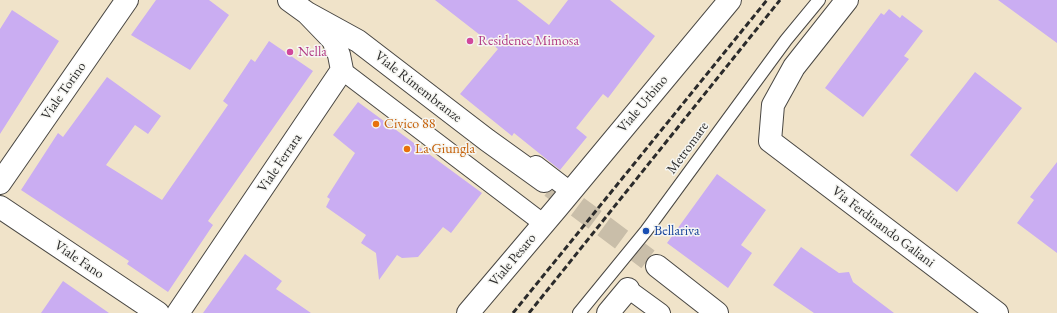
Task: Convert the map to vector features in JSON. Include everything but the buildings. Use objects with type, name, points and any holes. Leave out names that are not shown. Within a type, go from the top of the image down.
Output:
[{"type":"street","name":"Viale Torino","points":[[0,183],[127,0]]},
{"type":"street","name":"Viale Rimembranze","points":[[289,0],[306,13],[358,41],[487,140],[544,181]]},
{"type":"street","name":"Viale Urbino","points":[[557,208],[730,0]]},
{"type":"street","name":"Via Ferdinando Galiani","points":[[847,0],[794,67],[773,106],[770,141],[997,313]]},
{"type":"street","name":"Viale Ferrara","points":[[178,313],[342,70],[339,55],[333,40],[306,13]]},
{"type":"street","points":[[368,39],[557,208]]},
{"type":"street","points":[[348,74],[557,208]]},
{"type":"street","name":"Viale Fano","points":[[0,207],[158,313]]},
{"type":"street","name":"Viale Pesaro","points":[[468,313],[557,208]]},
{"type":"street","points":[[657,266],[717,313]]},
{"type":"street","points":[[608,313],[628,289],[661,313]]},
{"type":"lane","name":"Metromare","points":[[579,313],[646,231],[786,40],[819,0]]},
{"type":"tunnel","points":[[551,187],[657,266]]},
{"type":"railway","points":[[513,313],[767,0]]},
{"type":"railway","points":[[529,313],[780,0]]},
{"type":"place","name":"Residence Mimosa","points":[[470,41]]},
{"type":"place","name":"Nella","points":[[290,52]]},
{"type":"place","name":"Civico 88","points":[[376,124]]},
{"type":"place","name":"La Giungla","points":[[407,149]]},
{"type":"place","name":"Bellariva","points":[[646,231]]}]
